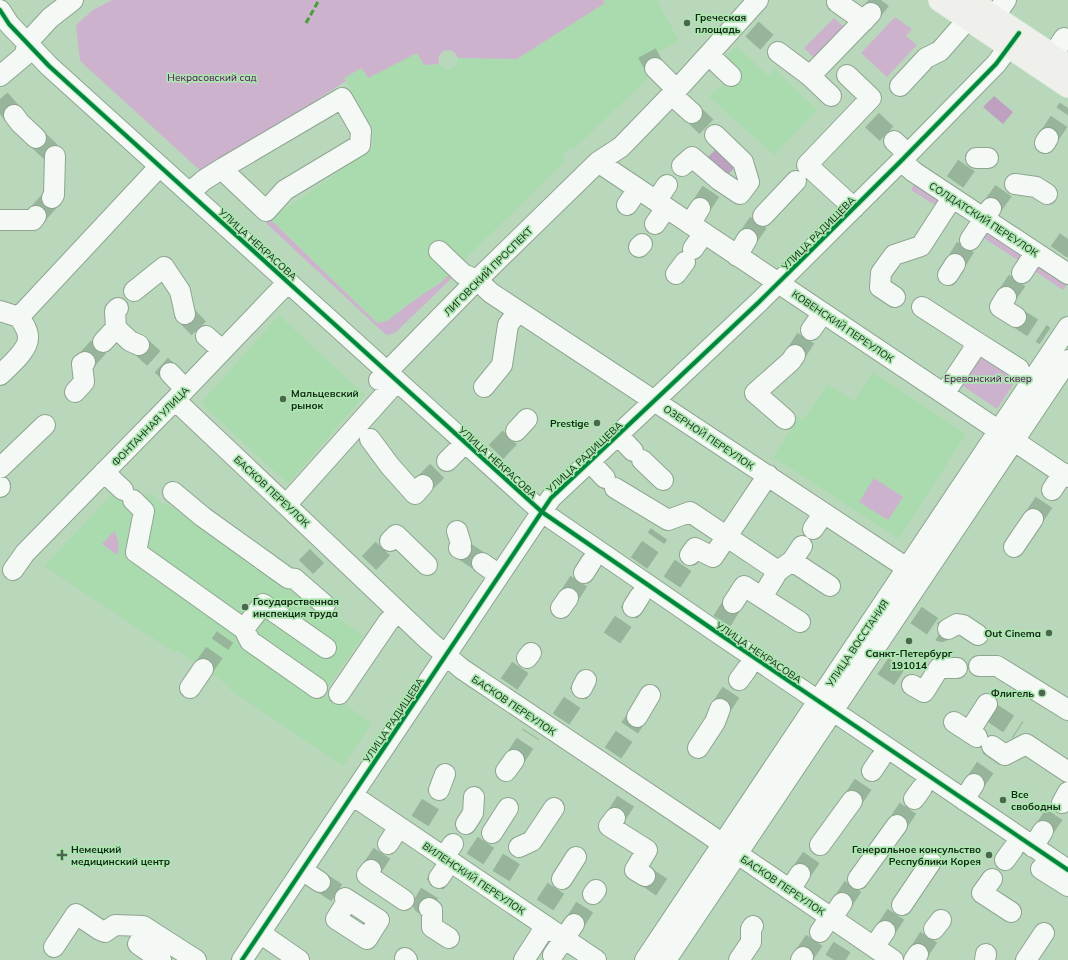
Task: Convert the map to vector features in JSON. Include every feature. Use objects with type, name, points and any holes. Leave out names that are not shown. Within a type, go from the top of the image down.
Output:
[{"type":"main road","points":[[940,0],[969,10],[1014,40],[1068,86]]},
{"type":"main road","points":[[969,10],[1000,8],[1014,40],[1060,61]]},
{"type":"street","points":[[0,76],[22,47],[54,14],[73,0]]},
{"type":"street","name":"ЛИГОВСКИЙ ПРОСПЕКТ","points":[[286,505],[388,380],[477,280],[598,162],[612,138],[696,52],[741,0]]},
{"type":"street","name":"ЛИГОВСКИЙ ПРОСПЕКТ","points":[[666,82],[709,55],[746,24],[758,0]]},
{"type":"street","points":[[810,76],[868,17],[837,2]]},
{"type":"street","points":[[0,10],[22,47]]},
{"type":"street","points":[[900,86],[926,58],[940,51],[969,10]]},
{"type":"street","points":[[0,26],[22,47]]},
{"type":"street","points":[[1060,61],[1064,38]]},
{"type":"street","name":"УЛИЦА РАДИЩЕВА","points":[[242,960],[551,498],[655,401],[854,208],[901,152],[996,64],[1014,40]]},
{"type":"street","points":[[0,60],[22,47]]},
{"type":"street","name":"УЛИЦА НЕКРАСОВА","points":[[22,47],[49,66],[156,170],[388,380],[492,457],[550,534],[587,568],[743,674],[821,712],[969,792],[1038,839],[1068,870]]},
{"type":"street","points":[[778,52],[810,76],[830,96]]},
{"type":"street","points":[[709,55],[731,76]]},
{"type":"street","points":[[847,75],[871,98],[866,114],[807,165],[854,208]]},
{"type":"street","points":[[666,82],[692,113]]},
{"type":"street","points":[[189,193],[204,180],[223,168],[342,98],[361,131],[360,145],[285,190],[266,211],[228,175],[223,168]]},
{"type":"street","points":[[14,115],[36,138]]},
{"type":"street","points":[[718,138],[743,162],[749,182],[740,194],[717,182],[691,164],[718,138]]},
{"type":"street","name":"СОЛДАТСКИЙ ПЕРЕУЛОК","points":[[901,152],[914,172],[988,213],[1049,256],[1068,274]]},
{"type":"street","points":[[52,198],[54,195],[55,156]]},
{"type":"street","name":"КОВЕНСКИЙ ПЕРЕУЛОК","points":[[598,162],[632,197],[661,205],[691,242],[737,256],[1065,475]]},
{"type":"street","points":[[0,376],[25,350],[28,338],[25,326],[9,314],[156,170]]},
{"type":"street","name":"УЛИЦА НЕКРАСОВА","points":[[156,170],[189,193],[284,286]]},
{"type":"street","points":[[762,216],[796,181]]},
{"type":"street","points":[[1016,184],[1036,187],[1047,194]]},
{"type":"street","points":[[895,297],[880,287],[881,273],[894,255],[921,246],[951,192]]},
{"type":"street","points":[[970,240],[988,213]]},
{"type":"street","points":[[0,220],[33,220],[36,216]]},
{"type":"street","points":[[737,256],[748,239]]},
{"type":"street","name":"ОЗЕРНОЙ ПЕРЕУЛОК","points":[[439,251],[463,274],[477,280],[492,293],[518,311],[915,573]]},
{"type":"street","points":[[1022,273],[1049,256]]},
{"type":"street","points":[[134,291],[164,267],[180,291],[185,314]]},
{"type":"street","name":"ФОНТАННАЯ УЛИЦА","points":[[13,570],[25,553],[284,286]]},
{"type":"street","points":[[1006,298],[1000,307],[1016,317]]},
{"type":"street","points":[[922,307],[1019,369]]},
{"type":"street","points":[[118,308],[115,311],[109,335],[139,345]]},
{"type":"street","points":[[484,387],[502,365],[508,325],[518,311]]},
{"type":"street","points":[[811,330],[823,313]]},
{"type":"street","name":"УЛИЦА ВОССТАНИЯ","points":[[1007,436],[1051,340],[1068,327]]},
{"type":"street","points":[[206,336],[222,350]]},
{"type":"street","points":[[944,394],[978,343]]},
{"type":"street","points":[[785,419],[755,393],[791,361],[795,355]]},
{"type":"street","name":"УЛИЦА ВОССТАНИЯ","points":[[666,960],[730,849],[821,712],[1007,436],[1068,360]]},
{"type":"street","points":[[76,392],[84,382],[82,364],[85,362]]},
{"type":"street","name":"БАСКОВ ПЕРЕУЛОК","points":[[170,373],[180,394],[286,505],[311,562],[364,568],[398,612],[446,656],[466,672],[506,690],[546,726],[610,759],[631,792],[730,849],[795,882],[831,918],[848,940],[879,939],[893,960]]},
{"type":"street","name":"УЛИЦА НЕКРАСОВА","points":[[388,380],[452,456],[538,517],[635,569],[667,589],[718,626],[821,712],[876,765],[1009,855],[1068,886]]},
{"type":"street","points":[[0,468],[45,425]]},
{"type":"street","points":[[618,435],[637,456],[663,480]]},
{"type":"street","points":[[370,439],[390,466],[415,494],[423,485]]},
{"type":"street","points":[[590,462],[610,483],[663,527],[690,512],[727,536],[791,560],[830,586]]},
{"type":"street","points":[[104,472],[144,511],[136,552],[235,630],[317,688]]},
{"type":"street","points":[[690,555],[695,548],[713,557],[768,475]]},
{"type":"street","points":[[1052,490],[1065,475]]},
{"type":"street","points":[[173,492],[203,517],[288,578],[311,562],[325,605]]},
{"type":"street","points":[[813,529],[824,513]]},
{"type":"street","points":[[1014,547],[1033,519]]},
{"type":"street","points":[[390,541],[396,535],[427,565]]},
{"type":"street","points":[[762,597],[791,560]]},
{"type":"street","points":[[482,563],[500,575]]},
{"type":"street","name":"УЛИЦА ВОССТАНИЯ","points":[[821,712],[876,661],[909,611],[915,573]]},
{"type":"street","points":[[733,603],[744,586],[800,622]]},
{"type":"street","points":[[235,630],[263,604],[326,648]]},
{"type":"street","points":[[339,694],[388,622],[398,612]]},
{"type":"street","points":[[948,629],[957,624],[963,625],[978,634]]},
{"type":"street","points":[[979,666],[997,666],[1068,710]]},
{"type":"street","points":[[912,685],[924,692],[939,668],[957,668]]},
{"type":"street","points":[[190,688],[203,669]]},
{"type":"street","points":[[636,717],[650,695]]},
{"type":"street","points":[[988,708],[981,740],[1005,755],[1022,737],[1068,772]]},
{"type":"street","points":[[698,748],[715,722],[720,709]]},
{"type":"street","name":"ВИЛЕНСКИЙ ПЕРЕУЛОК","points":[[352,795],[410,828],[496,882],[542,917],[564,939],[596,960]]},
{"type":"street","points":[[466,824],[473,813],[474,797]]},
{"type":"street","points":[[820,845],[852,801]]},
{"type":"street","points":[[492,833],[508,808]]},
{"type":"street","points":[[519,847],[532,841],[554,808]]},
{"type":"street","points":[[615,818],[610,826],[647,850],[635,870],[645,876]]},
{"type":"street","points":[[858,879],[897,825]]},
{"type":"street","points":[[388,844],[410,828]]},
{"type":"street","name":"УЛИЦА ВОССТАНИЯ","points":[[645,960],[676,897],[730,849]]},
{"type":"street","points":[[562,879],[576,857]]},
{"type":"street","points":[[440,878],[458,859]]},
{"type":"street","points":[[902,905],[931,862]]},
{"type":"street","points":[[302,870],[320,882]]},
{"type":"street","points":[[370,870],[367,876],[404,900]]},
{"type":"street","points":[[992,879],[982,893],[1011,912]]},
{"type":"street","points":[[428,908],[432,910],[432,927],[449,938]]},
{"type":"street","points":[[54,947],[76,914],[105,932],[115,924],[138,925],[148,929],[196,960]]},
{"type":"street","points":[[524,960],[542,917]]},
{"type":"street","points":[[739,960],[751,942],[751,929],[753,926]]},
{"type":"street","points":[[148,929],[138,944],[155,958]]},
{"type":"street","points":[[1026,960],[1044,932]]},
{"type":"street","points":[[260,933],[299,960]]},
{"type":"shaded area","points":[[603,0],[657,0],[679,41],[657,53],[662,61],[646,80],[574,149],[571,147],[562,155],[566,160],[452,272],[440,283],[410,303],[387,321],[377,323],[270,219],[372,149],[373,130],[344,78],[363,68],[368,78],[417,53],[424,65],[439,64],[447,69],[455,66],[458,58],[517,59],[604,3]]},
{"type":"shaded area","points":[[737,46],[768,76],[775,69],[817,110],[774,155],[709,97],[736,71],[724,58]]},
{"type":"shaded area","points":[[994,96],[1013,112],[1003,124],[983,107]]},
{"type":"shaded area","points":[[721,144],[740,162],[723,180],[703,162]]},
{"type":"shaded area","name":"Мальцевский рынок","points":[[279,315],[365,395],[288,484],[201,403]]},
{"type":"shaded area","points":[[873,372],[966,434],[899,539],[773,457],[797,416],[803,420],[828,384],[854,401]]},
{"type":"shaded area","points":[[116,490],[141,502],[149,492],[164,505],[166,503],[295,594],[299,589],[363,636],[328,687],[328,693],[372,723],[343,766],[229,689],[230,687],[176,650],[174,652],[44,566]]},
{"type":"green space","name":"Некрасовский сад","points":[[112,0],[603,0],[605,3],[517,59],[458,58],[452,51],[445,50],[438,59],[439,64],[424,65],[417,53],[368,78],[362,68],[344,78],[346,81],[203,173],[80,61],[76,25],[93,10]]},
{"type":"green space","points":[[895,17],[912,29],[906,36],[917,45],[887,77],[861,53]]},
{"type":"green space","points":[[834,18],[845,28],[815,59],[804,48]]},
{"type":"green space","points":[[915,183],[944,201],[939,208],[911,190]]},
{"type":"green space","points":[[270,219],[377,323],[387,321],[410,303],[440,283],[452,272],[455,275],[395,333],[386,335],[266,223]]},
{"type":"green space","points":[[984,228],[1029,257],[1024,264],[979,235]]},
{"type":"green space","points":[[1034,261],[1068,283],[1063,290],[1030,268]]},
{"type":"green space","name":"Ереванский сквер","points":[[980,348],[1020,374],[997,409],[957,382]]},
{"type":"green space","points":[[874,478],[903,497],[888,520],[859,502]]},
{"type":"green space","points":[[114,531],[118,543],[117,555],[102,544]]},
{"type":"tunnel","points":[[871,13],[881,0]]},
{"type":"tunnel","points":[[752,29],[778,52]]},
{"type":"tunnel","points":[[647,53],[655,68]]},
{"type":"tunnel","points":[[0,99],[14,115]]},
{"type":"tunnel","points":[[1048,138],[1068,108]]},
{"type":"tunnel","points":[[692,113],[715,135]]},
{"type":"tunnel","points":[[872,120],[894,141]]},
{"type":"tunnel","points":[[36,138],[55,156]]},
{"type":"tunnel","points":[[955,182],[971,159],[976,158]]},
{"type":"tunnel","points":[[992,207],[1009,183],[1015,184]]},
{"type":"tunnel","points":[[700,208],[715,185]]},
{"type":"tunnel","points":[[36,216],[52,198]]},
{"type":"tunnel","points":[[747,239],[763,216]]},
{"type":"tunnel","points":[[1059,252],[1068,239]]},
{"type":"tunnel","points":[[955,264],[970,240]]},
{"type":"tunnel","points":[[1006,297],[1022,273]]},
{"type":"tunnel","points":[[185,314],[206,336]]},
{"type":"tunnel","points":[[1016,317],[1045,336]]},
{"type":"tunnel","points":[[795,355],[811,330]]},
{"type":"tunnel","points":[[85,362],[103,342]]},
{"type":"tunnel","points":[[139,345],[170,373]]},
{"type":"tunnel","points":[[496,452],[516,431]]},
{"type":"tunnel","points":[[423,485],[447,461]]},
{"type":"tunnel","points":[[1033,519],[1052,490]]},
{"type":"tunnel","points":[[639,563],[659,534]]},
{"type":"tunnel","points":[[369,563],[390,541]]},
{"type":"tunnel","points":[[461,549],[482,563]]},
{"type":"tunnel","points":[[672,582],[690,555]]},
{"type":"tunnel","points":[[306,567],[317,556]]},
{"type":"tunnel","points":[[568,598],[584,573]]},
{"type":"tunnel","points":[[722,621],[733,603]]},
{"type":"tunnel","points":[[612,638],[633,607]]},
{"type":"tunnel","points":[[916,615],[941,632],[948,629]]},
{"type":"tunnel","points":[[203,669],[225,637]]},
{"type":"tunnel","points":[[509,684],[527,658]]},
{"type":"tunnel","points":[[883,666],[912,685]]},
{"type":"tunnel","points":[[720,709],[739,680]]},
{"type":"tunnel","points":[[561,719],[582,688]]},
{"type":"tunnel","points":[[992,713],[1018,730]]},
{"type":"tunnel","points":[[613,753],[637,717]]},
{"type":"tunnel","points":[[514,760],[531,734]]},
{"type":"tunnel","points":[[974,784],[996,752]]},
{"type":"tunnel","points":[[852,801],[872,771]]},
{"type":"tunnel","points":[[420,821],[439,790]]},
{"type":"tunnel","points":[[615,818],[627,799]]},
{"type":"tunnel","points":[[897,825],[914,799]]},
{"type":"tunnel","points":[[1043,831],[1062,803]]},
{"type":"tunnel","points":[[475,859],[492,833]]},
{"type":"tunnel","points":[[371,870],[388,844]]},
{"type":"tunnel","points":[[800,874],[820,845]]},
{"type":"tunnel","points":[[501,876],[519,847]]},
{"type":"tunnel","points":[[645,876],[669,892]]},
{"type":"tunnel","points":[[429,908],[423,904],[439,878]]},
{"type":"tunnel","points":[[545,905],[562,879]]},
{"type":"tunnel","points":[[842,903],[858,879]]},
{"type":"tunnel","points":[[320,882],[345,898]]},
{"type":"tunnel","points":[[574,924],[593,894]]},
{"type":"tunnel","points":[[885,931],[902,905]]},
{"type":"tunnel","points":[[918,954],[934,929]]},
{"type":"tunnel","points":[[803,957],[820,932]]},
{"type":"tunnel","points":[[834,960],[842,947]]},
{"type":"marked path","points":[[306,23],[319,0]]},
{"type":"cycle path","points":[[0,10],[9,24],[49,66],[542,512],[1068,870]]},
{"type":"cycle path","points":[[242,960],[551,498],[759,302],[901,161],[996,64],[1019,33]]},
{"type":"place","name":"Греческая площадь","points":[[687,23]]},
{"type":"place","name":"Мальцевский рынок","points":[[283,399]]},
{"type":"place","name":"Prestige","points":[[597,423]]},
{"type":"place","name":"Государственная инспекция труда","points":[[245,607]]},
{"type":"place","name":"Out Cinema","points":[[1049,633]]},
{"type":"place","name":"Санкт-Петербург 191014","points":[[909,641]]},
{"type":"place","name":"Флигель","points":[[1042,693]]},
{"type":"place","name":"Все свободны","points":[[1003,800]]},
{"type":"place","name":"Немецкий медицинский центр","points":[[62,855]]},
{"type":"place","name":"Генеральное консульство Республики Корея","points":[[989,855]]}]
